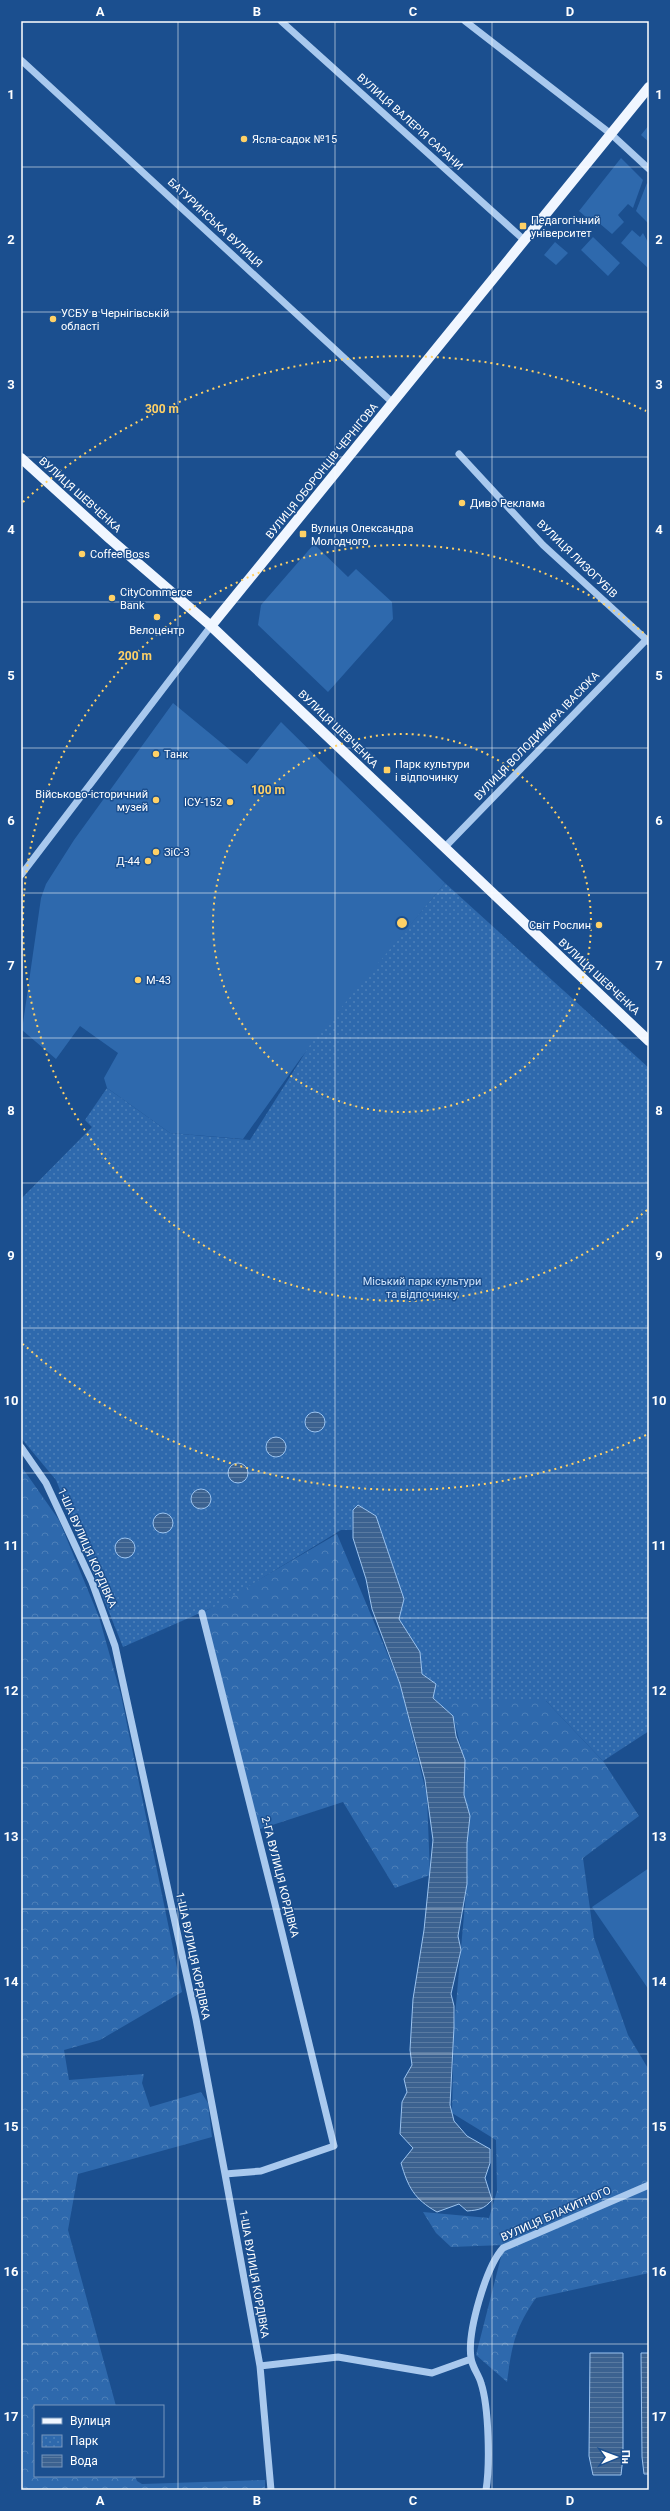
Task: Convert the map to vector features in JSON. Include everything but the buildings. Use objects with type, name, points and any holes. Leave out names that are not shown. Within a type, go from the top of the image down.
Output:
[{"type":"main road","name":"ВУЛИЦЯ ОБОРОНЦІВ ЧЕРНІГОВА","points":[[211,626],[649,87]]},
{"type":"main road","name":"ВУЛИЦЯ ШЕВЧЕНКА","points":[[21,458],[110,539],[211,626],[649,1041]]},
{"type":"street","name":"ВУЛИЦЯ ВАЛЕРІЯ САРАНИ","points":[[281,21],[524,239]]},
{"type":"street","points":[[465,21],[611,134],[649,169]]},
{"type":"street","points":[[470,21],[477,29]]},
{"type":"street","name":"БАТУРИНСЬКА ВУЛИЦЯ","points":[[21,60],[393,403]]},
{"type":"street","name":"ВУЛИЦЯ ЛИЗОГУБІВ","points":[[459,454],[543,545],[648,641]]},
{"type":"street","name":"ВУЛИЦЯ ОБОРОНЦІВ ЧЕРНІГОВА","points":[[21,875],[211,626]]},
{"type":"street","name":"ВУЛИЦЯ ВОЛОДИМИРА ІВАСЮКА","points":[[444,848],[648,641]]},
{"type":"street","name":"1-ША ВУЛИЦЯ КОРДІВКА","points":[[21,1447],[46,1483],[92,1582],[115,1646],[196,2019],[225,2174],[260,2366],[271,2490]]},
{"type":"street","name":"2-ГА ВУЛИЦЯ КОРДІВКА","points":[[202,1613],[276,1904],[334,2146],[261,2171],[225,2174]]},
{"type":"street","name":"ВУЛИЦЯ БЛАКИТНОГО","points":[[486,2490],[489,2474],[487,2429],[482,2384],[471,2358],[471,2335],[486,2280],[494,2259],[503,2248],[649,2185]]},
{"type":"street","points":[[260,2366],[338,2357],[432,2373],[471,2358]]},
{"type":"green space","points":[[649,125],[649,142],[641,135]]},
{"type":"green space","points":[[621,158],[643,180],[633,208],[628,204],[618,215],[624,222],[612,234],[599,223],[596,226],[579,211]]},
{"type":"green space","points":[[647,183],[649,185],[649,224],[636,211]]},
{"type":"green space","points":[[632,230],[640,237],[643,233],[649,244],[648,268],[621,243]]},
{"type":"green space","points":[[593,237],[620,263],[608,276],[581,250]]},
{"type":"green space","points":[[555,242],[568,253],[556,265],[544,255]]},
{"type":"green space","points":[[314,544],[348,577],[356,569],[392,602],[393,619],[328,692],[258,625],[261,605]]},
{"type":"green space","points":[[173,703],[247,764],[281,722],[445,883],[301,1058],[243,1139],[170,1133],[107,1088],[104,1078],[118,1053],[80,1026],[56,1059],[22,1030],[41,898],[46,884],[74,840]]},
{"type":"green space","name":"Міський парк культури та відпочинку","points":[[445,883],[649,1068],[649,1731],[603,1761],[546,1701],[437,1701],[433,1697],[436,1684],[422,1674],[420,1652],[399,1619],[404,1599],[376,1516],[358,1505],[353,1510],[352,1530],[341,1530],[218,1605],[123,1647],[56,1480],[21,1438],[21,1199],[92,1127],[85,1120],[107,1088],[170,1133],[250,1140],[310,1045]]},
{"type":"green space","points":[[21,1466],[59,1520],[99,1617],[121,1695],[182,1992],[100,2040],[64,2050],[69,2080],[144,2074],[142,2083],[150,2107],[201,2092],[208,2103],[212,2137],[78,2174],[68,2230],[116,2405],[34,2405],[34,2477],[135,2477],[137,2481],[142,2484],[265,2480],[265,2490],[21,2490]]},
{"type":"green space","points":[[337,1534],[400,1684],[427,1796],[430,1875],[395,1888],[343,1802],[257,1830],[202,1613]]},
{"type":"green space","points":[[406,1599],[518,1700],[546,1701],[603,1761],[639,1816],[583,1858],[594,1938],[628,2035],[649,2070],[649,2273],[536,2298],[519,2328],[513,2347],[507,2382],[476,2355],[504,2245],[451,2247],[436,2233],[423,2212],[489,2218],[497,2191],[496,2140],[452,2113],[454,2027],[468,1870],[467,1843],[470,1816],[464,1795],[465,1763],[453,1716],[437,1701],[435,1676]]},
{"type":"green space","points":[[649,1868],[649,1990],[592,1907]]},
{"type":"water","points":[[315,1412],[322,1415],[325,1422],[322,1429],[315,1432],[308,1429],[305,1422],[308,1415]]},
{"type":"water","points":[[276,1437],[283,1440],[286,1447],[283,1454],[276,1457],[269,1454],[266,1447],[269,1440]]},
{"type":"water","points":[[238,1463],[245,1466],[248,1473],[245,1480],[238,1483],[231,1480],[228,1473],[231,1466]]},
{"type":"water","points":[[201,1489],[208,1492],[211,1499],[208,1506],[201,1509],[194,1506],[191,1499],[194,1492]]},
{"type":"water","points":[[358,1505],[376,1516],[404,1599],[399,1619],[420,1652],[422,1674],[436,1684],[433,1698],[453,1716],[456,1736],[465,1760],[464,1795],[470,1816],[467,1843],[467,1884],[458,1936],[461,1950],[451,1994],[454,2006],[454,2027],[450,2105],[454,2121],[467,2136],[490,2149],[490,2163],[485,2178],[492,2200],[484,2207],[475,2210],[467,2211],[459,2204],[437,2212],[429,2207],[417,2197],[409,2186],[401,2163],[413,2148],[400,2134],[402,2102],[407,2092],[404,2079],[412,2065],[410,2050],[413,1999],[424,1930],[433,1840],[425,1780],[400,1684],[372,1609],[366,1579],[353,1538],[353,1510]]},
{"type":"water","points":[[163,1513],[170,1516],[173,1523],[170,1530],[163,1533],[156,1530],[153,1523],[156,1516]]},
{"type":"water","points":[[125,1538],[132,1541],[135,1548],[132,1555],[125,1558],[118,1555],[115,1548],[118,1541]]},
{"type":"water","points":[[590,2353],[623,2353],[623,2457],[621,2475],[593,2475],[589,2456]]},
{"type":"water","points":[[641,2353],[649,2353],[649,2474],[644,2474],[642,2457]]},
{"type":"place","name":"Ясла-садок №15","points":[[244,139]]},
{"type":"place","name":"Педагогічний університет","points":[[523,226]]},
{"type":"place","name":"УСБУ в Чернігівській області","points":[[53,319]]},
{"type":"place","name":"Диво Реклама","points":[[462,503]]},
{"type":"place","name":"Вулиця Олександра Молодчого","points":[[303,534]]},
{"type":"place","name":"Coffee Boss","points":[[82,554]]},
{"type":"place","name":"CityCommerce Bank","points":[[112,598]]},
{"type":"place","name":"Велоцентр","points":[[157,617]]},
{"type":"place","name":"Танк","points":[[156,754]]},
{"type":"place","name":"Парк культури і відпочинку","points":[[387,770]]},
{"type":"place","name":"Військово-історичний музей","points":[[156,800]]},
{"type":"place","name":"ІСУ-152","points":[[230,802]]},
{"type":"place","name":"ЗіС-3","points":[[156,852]]},
{"type":"place","name":"Д-44","points":[[148,861]]},
{"type":"place","name":"Світ Рослин","points":[[599,925]]},
{"type":"place","name":"М-43","points":[[138,980]]}]
